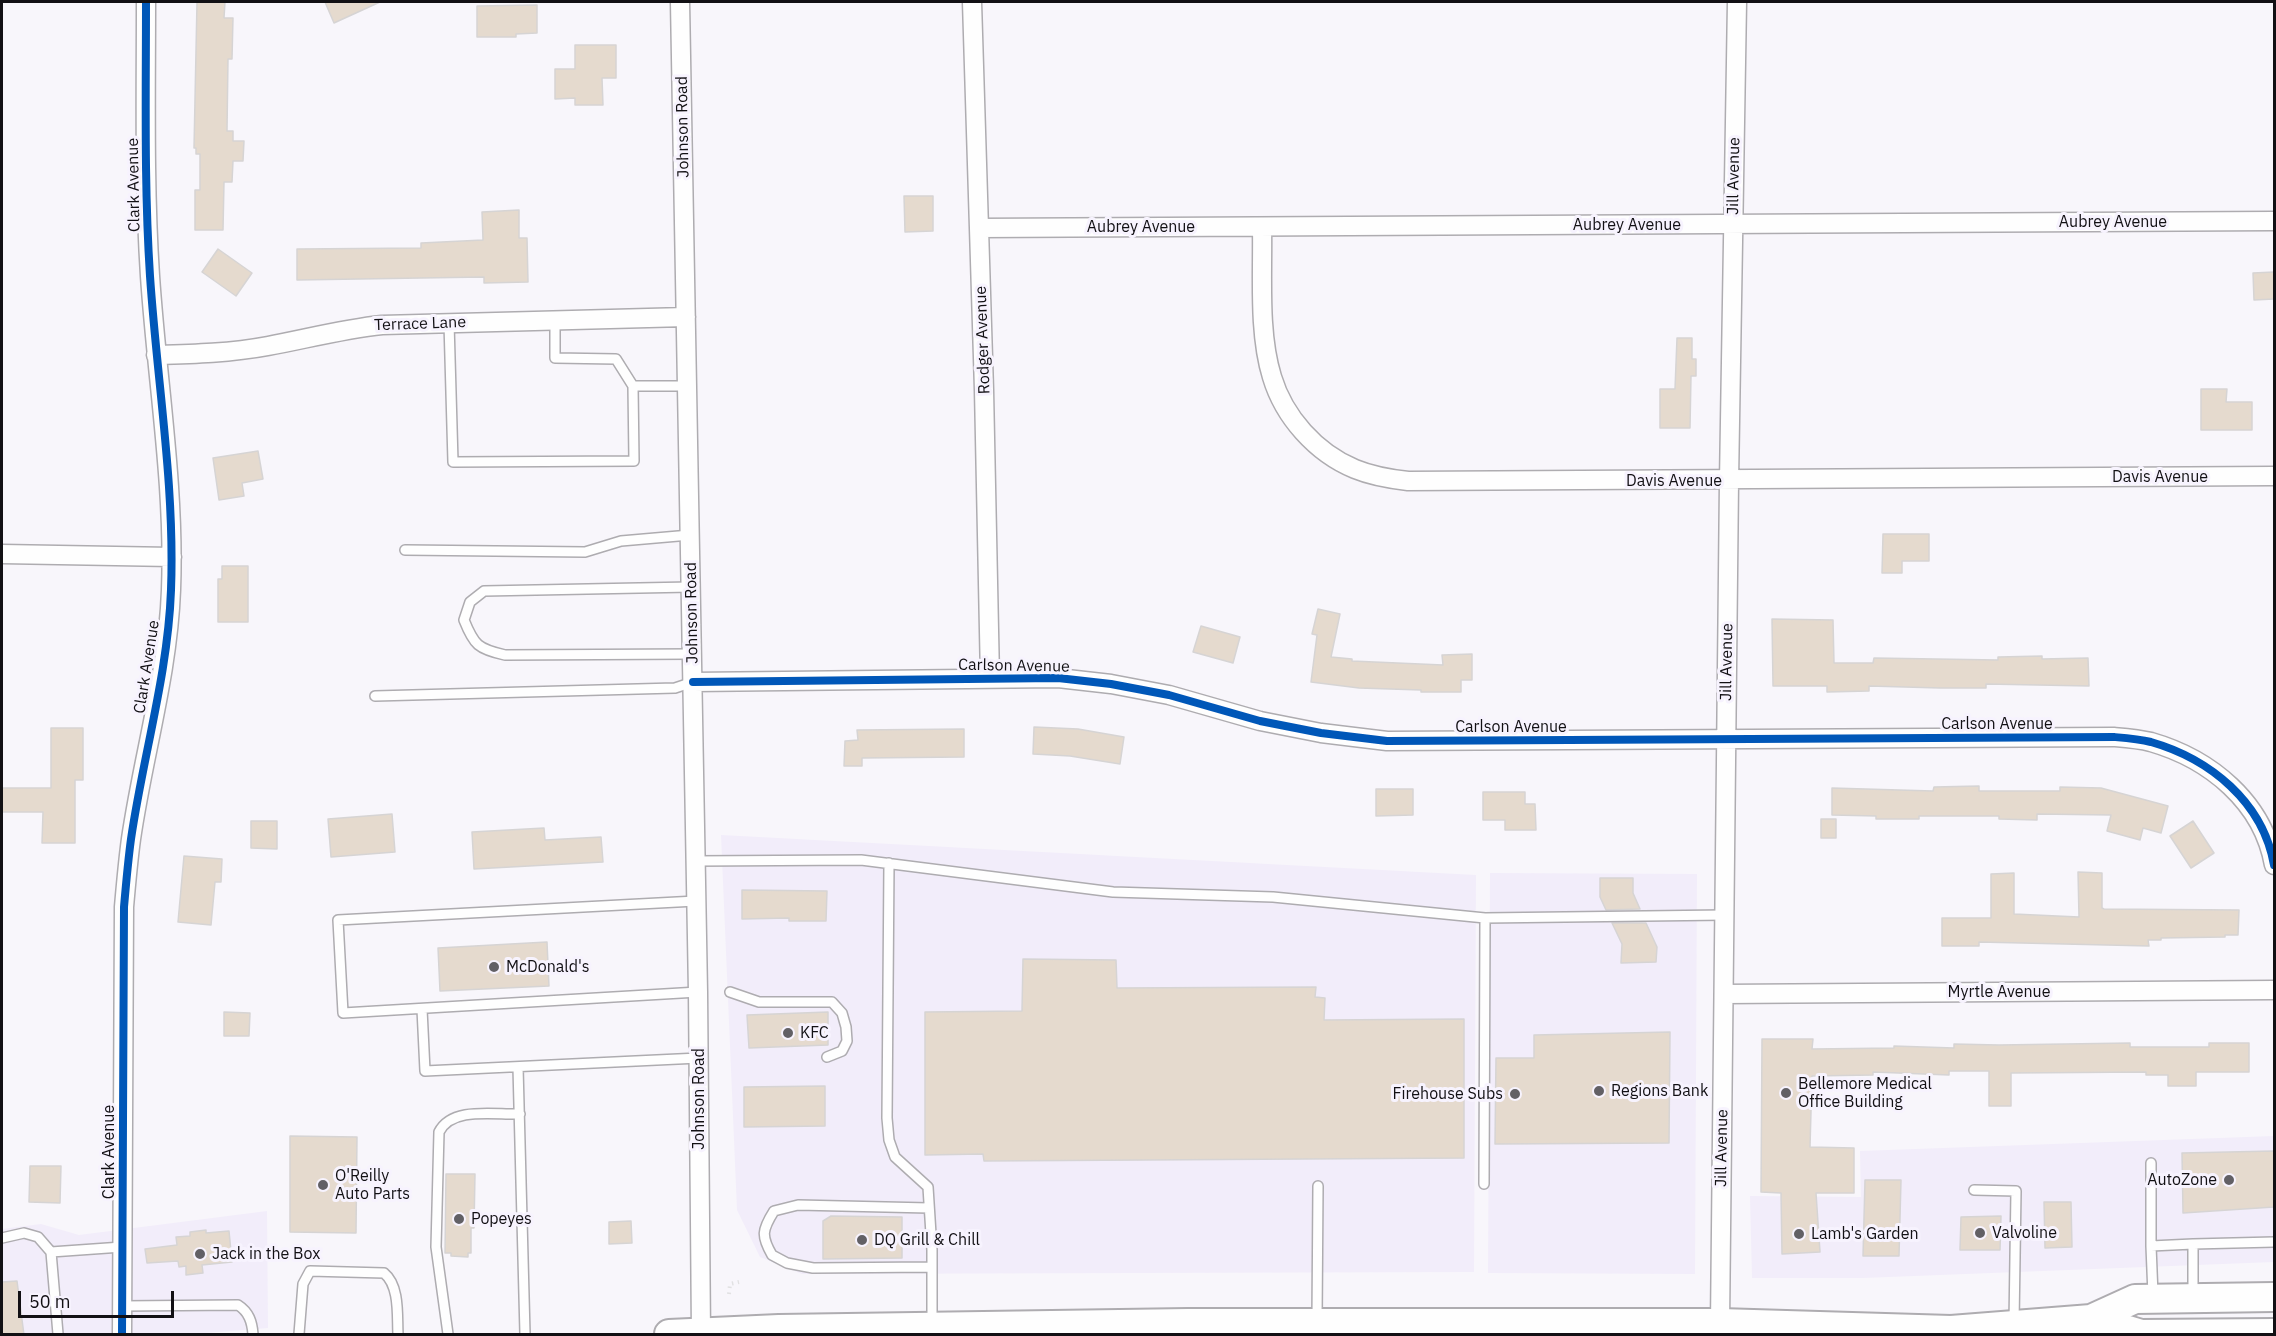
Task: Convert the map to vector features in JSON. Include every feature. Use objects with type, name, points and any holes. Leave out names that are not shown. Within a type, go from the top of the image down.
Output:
[{"type":"main road","points":[[669,1335],[932,1327],[1328,1327],[1720,1323],[1963,1332],[2014,1325],[2091,1319],[2135,1299],[2274,1297]]},
{"type":"main road","points":[[2091,1319],[2141,1334],[2274,1333]]},
{"type":"street","name":"Clark Avenue","points":[[122,1335],[124,907],[131,839],[164,656],[171,594],[172,557],[171,507],[150,274],[146,171],[147,2]]},
{"type":"street","name":"Johnson Road","points":[[680,2],[698,992],[701,1333]]},
{"type":"street","name":"Rodger Avenue","points":[[972,2],[990,678]]},
{"type":"street","name":"Jill Avenue","points":[[1720,1323],[1729,481],[1737,2]]},
{"type":"street","name":"Aubrey Avenue","points":[[979,228],[2274,221]]},
{"type":"street","name":"Davis Avenue","points":[[1262,227],[1264,334],[1275,386],[1296,423],[1312,441],[1332,457],[1354,469],[1378,477],[1408,482],[2274,476]]},
{"type":"street","name":"Terrace Lane","points":[[156,355],[209,354],[266,347],[343,330],[382,325],[686,317]]},
{"type":"street","points":[[2,554],[172,557]]},
{"type":"street","name":"Carlson Avenue","points":[[693,682],[1058,678],[1111,684],[1170,695],[1280,725],[1321,733],[1387,741],[2114,737],[2148,741],[2177,751],[2204,765],[2226,781],[2247,804],[2261,825],[2274,865]]},
{"type":"street","name":"Myrtle Avenue","points":[[1724,994],[2274,990]]},
{"type":"lane","points":[[449,323],[453,462],[634,461],[633,386],[616,359],[555,358],[555,320]]},
{"type":"lane","points":[[633,386],[687,386]]},
{"type":"lane","points":[[405,550],[585,552],[621,541],[690,535]]},
{"type":"lane","points":[[691,587],[484,591],[470,602],[464,620],[472,641],[485,650],[505,655],[692,654]]},
{"type":"lane","points":[[375,696],[675,688],[693,682]]},
{"type":"lane","points":[[695,861],[861,860],[1113,892],[1273,897],[1485,918],[1725,915]]},
{"type":"lane","points":[[889,863],[887,1118],[895,1157],[928,1187],[932,1327]]},
{"type":"lane","points":[[696,901],[338,920],[343,1013],[698,992]]},
{"type":"lane","points":[[1484,1184],[1485,918]]},
{"type":"lane","points":[[730,992],[759,1002],[832,1002],[842,1013],[847,1041],[842,1051],[827,1056]]},
{"type":"lane","points":[[422,1008],[425,1071],[699,1058]]},
{"type":"lane","points":[[518,1066],[525,1335]]},
{"type":"lane","points":[[448,1335],[436,1247],[439,1132],[443,1124],[460,1116],[520,1114]]},
{"type":"lane","points":[[2151,1163],[2153,1299]]},
{"type":"lane","points":[[1318,1186],[1328,1327]]},
{"type":"lane","points":[[1974,1190],[2016,1191],[2014,1325]]},
{"type":"lane","points":[[929,1208],[798,1205],[774,1211],[764,1227],[764,1234],[765,1242],[772,1255],[801,1267],[931,1267]]},
{"type":"lane","points":[[2,1238],[24,1233],[38,1237],[51,1252],[58,1335]]},
{"type":"lane","points":[[2151,1246],[2274,1242]]},
{"type":"lane","points":[[2193,1244],[2193,1298]]},
{"type":"lane","points":[[51,1252],[122,1248]]},
{"type":"lane","points":[[299,1335],[303,1284],[310,1271],[384,1273],[390,1278],[395,1291],[398,1335]]},
{"type":"lane","points":[[122,1306],[238,1305],[245,1309],[252,1324],[253,1335]]},
{"type":"path","points":[[729,1294],[730,1284],[739,1282]]},
{"type":"shaded area","points":[[721,835],[1476,875],[1474,1272],[802,1274],[760,1257],[737,1210]]},
{"type":"shaded area","points":[[1490,873],[1697,874],[1695,1274],[1488,1273]]},
{"type":"shaded area","points":[[2274,1136],[2274,1262],[1863,1278],[1752,1278],[1750,1196],[1861,1197],[1860,1151]]},
{"type":"shaded area","points":[[267,1211],[268,1328],[194,1334],[2,1334],[2,1229],[41,1224],[79,1235]]},
{"type":"building","points":[[197,2],[225,2],[224,18],[233,18],[232,59],[228,59],[227,131],[233,131],[233,141],[244,141],[243,161],[233,161],[232,182],[224,182],[223,230],[195,230],[195,190],[200,190],[200,154],[196,154],[196,148],[194,148]]},
{"type":"building","points":[[325,2],[380,2],[334,23]]},
{"type":"building","points":[[537,5],[537,33],[516,34],[516,37],[477,37],[477,6]]},
{"type":"building","points":[[575,45],[616,45],[616,78],[602,78],[603,105],[575,105],[575,98],[555,99],[555,69],[575,69]]},
{"type":"building","points":[[904,196],[933,196],[933,231],[905,232]]},
{"type":"building","points":[[519,210],[519,238],[527,238],[528,282],[484,283],[484,277],[297,280],[297,249],[421,248],[421,243],[483,240],[482,212]]},
{"type":"building","points":[[218,249],[252,273],[236,296],[202,272]]},
{"type":"building","points":[[2274,272],[2274,299],[2254,300],[2253,273]]},
{"type":"building","points":[[1677,338],[1692,338],[1692,359],[1696,359],[1696,376],[1691,376],[1690,428],[1660,428],[1660,389],[1675,389]]},
{"type":"building","points":[[2201,389],[2227,389],[2226,402],[2252,402],[2252,430],[2201,430]]},
{"type":"building","points":[[258,451],[263,479],[242,483],[244,496],[219,500],[213,458]]},
{"type":"building","points":[[1883,534],[1929,534],[1929,561],[1902,561],[1902,573],[1882,573]]},
{"type":"building","points":[[222,566],[248,566],[248,622],[218,622],[218,579],[222,579]]},
{"type":"building","points":[[1318,609],[1340,614],[1331,657],[1352,659],[1352,661],[1443,665],[1442,655],[1472,654],[1472,680],[1461,680],[1461,692],[1359,688],[1311,682],[1317,635],[1312,634]]},
{"type":"building","points":[[1772,619],[1833,620],[1834,663],[1873,663],[1874,658],[1998,660],[1998,657],[2042,656],[2042,659],[2088,658],[2089,686],[1986,684],[1986,688],[1940,688],[1869,686],[1869,691],[1827,692],[1827,686],[1773,686]]},
{"type":"building","points":[[1201,626],[1240,637],[1233,663],[1193,652]]},
{"type":"building","points":[[1034,727],[1078,729],[1124,737],[1120,764],[1070,756],[1033,754]]},
{"type":"building","points":[[51,728],[83,728],[83,780],[75,780],[75,843],[42,843],[43,812],[2,812],[2,788],[51,788]]},
{"type":"building","points":[[964,729],[964,757],[862,758],[862,766],[844,766],[845,741],[858,740],[857,730]]},
{"type":"building","points":[[1979,786],[1979,791],[2060,791],[2060,787],[2101,788],[2168,806],[2161,833],[2143,828],[2140,840],[2107,831],[2111,815],[2037,814],[2037,820],[1999,819],[1999,816],[1919,816],[1919,819],[1876,819],[1876,816],[1832,815],[1832,788],[1933,791],[1934,787]]},
{"type":"building","points":[[1376,789],[1413,789],[1413,815],[1376,816]]},
{"type":"building","points":[[1483,792],[1525,792],[1525,804],[1535,804],[1536,830],[1505,830],[1505,820],[1483,820]]},
{"type":"building","points":[[392,814],[395,852],[331,857],[328,819]]},
{"type":"building","points":[[1821,819],[1836,819],[1836,838],[1821,838]]},
{"type":"building","points":[[251,821],[277,821],[277,849],[251,848]]},
{"type":"building","points":[[2193,821],[2214,853],[2191,868],[2170,836]]},
{"type":"building","points":[[544,828],[545,840],[601,837],[603,862],[474,869],[472,832]]},
{"type":"building","points":[[184,856],[222,859],[221,882],[215,882],[211,925],[178,922]]},
{"type":"building","points":[[2078,872],[2102,873],[2102,908],[2104,909],[2239,910],[2238,935],[2161,938],[2161,940],[2148,940],[2149,946],[1979,942],[1979,946],[1942,946],[1942,918],[1991,918],[1991,874],[2014,873],[2014,914],[2079,917]]},
{"type":"building","points":[[1600,878],[1633,878],[1633,893],[1640,909],[1606,910],[1600,897]]},
{"type":"building","points":[[742,890],[827,891],[826,921],[789,921],[789,918],[742,919]]},
{"type":"building","points":[[1612,923],[1646,923],[1657,947],[1656,962],[1621,963],[1622,944]]},
{"type":"building","name":"McDonald's","points":[[547,942],[549,986],[440,991],[438,948]]},
{"type":"building","points":[[1023,959],[1116,960],[1117,988],[1316,987],[1315,997],[1325,998],[1324,1020],[1464,1019],[1464,1158],[984,1161],[983,1154],[925,1155],[925,1012],[1022,1011]]},
{"type":"building","points":[[224,1012],[250,1013],[249,1036],[224,1036]]},
{"type":"building","name":"KFC","points":[[828,1012],[828,1045],[749,1048],[747,1015]]},
{"type":"building","points":[[1670,1032],[1669,1143],[1495,1144],[1496,1058],[1534,1058],[1534,1035]]},
{"type":"building","points":[[1762,1039],[1813,1039],[1812,1049],[1894,1048],[1894,1046],[1954,1048],[1954,1044],[2130,1043],[2130,1047],[2209,1047],[2209,1043],[2249,1043],[2249,1072],[2196,1072],[2196,1086],[2168,1086],[2168,1075],[2146,1075],[2146,1072],[2011,1073],[2011,1106],[1989,1106],[1989,1071],[1949,1071],[1949,1075],[1873,1072],[1873,1075],[1812,1076],[1810,1147],[1854,1148],[1854,1193],[1816,1193],[1820,1252],[1782,1254],[1781,1193],[1761,1192]]},
{"type":"building","points":[[825,1086],[825,1126],[744,1127],[744,1087]]},
{"type":"building","name":"O'Reilly Auto Parts","points":[[290,1136],[357,1137],[356,1233],[290,1232]]},
{"type":"building","name":"AutoZone","points":[[2274,1151],[2274,1207],[2183,1213],[2182,1153]]},
{"type":"building","points":[[30,1166],[61,1166],[60,1203],[29,1202]]},
{"type":"building","name":"Popeyes","points":[[446,1174],[475,1174],[474,1228],[471,1228],[471,1253],[468,1253],[468,1257],[451,1256],[451,1253],[445,1253]]},
{"type":"building","points":[[1865,1180],[1901,1180],[1899,1256],[1863,1256]]},
{"type":"building","points":[[2044,1202],[2071,1202],[2072,1247],[2045,1248]]},
{"type":"building","name":"DQ Grill & Chill","points":[[831,1216],[902,1217],[902,1258],[823,1259],[823,1221]]},
{"type":"building","name":"Valvoline","points":[[2001,1216],[2000,1250],[1960,1250],[1961,1217]]},
{"type":"building","points":[[631,1221],[632,1243],[609,1244],[609,1222]]},
{"type":"building","name":"Jack in the Box","points":[[206,1230],[206,1233],[229,1231],[232,1262],[202,1265],[203,1273],[186,1275],[186,1266],[179,1267],[178,1261],[147,1263],[145,1249],[177,1245],[176,1237],[190,1236],[190,1232]]},
{"type":"building","points":[[17,1281],[24,1335],[2,1335],[2,1282]]},
{"type":"cycle path","points":[[122,1334],[124,907],[136,808],[165,653],[172,551],[168,472],[148,242],[146,2]]},
{"type":"cycle path","points":[[693,682],[1058,678],[1111,684],[1169,695],[1260,721],[1321,733],[1387,741],[2114,737],[2132,739],[2151,742],[2194,760],[2230,786],[2246,803],[2258,822],[2268,842],[2274,865]]},
{"type":"place","name":"McDonald's","points":[[494,967]]},
{"type":"place","name":"KFC","points":[[788,1033]]},
{"type":"place","name":"Regions Bank","points":[[1599,1091]]},
{"type":"place","name":"Bellemore Medical Office Building","points":[[1786,1093]]},
{"type":"place","name":"Firehouse Subs","points":[[1515,1094]]},
{"type":"place","name":"AutoZone","points":[[2229,1180]]},
{"type":"place","name":"O'Reilly Auto Parts","points":[[323,1185]]},
{"type":"place","name":"Popeyes","points":[[459,1219]]},
{"type":"place","name":"Valvoline","points":[[1980,1233]]},
{"type":"place","name":"Lamb's Garden","points":[[1799,1234]]},
{"type":"place","name":"DQ Grill & Chill","points":[[862,1240]]},
{"type":"place","name":"Jack in the Box","points":[[200,1254]]}]
